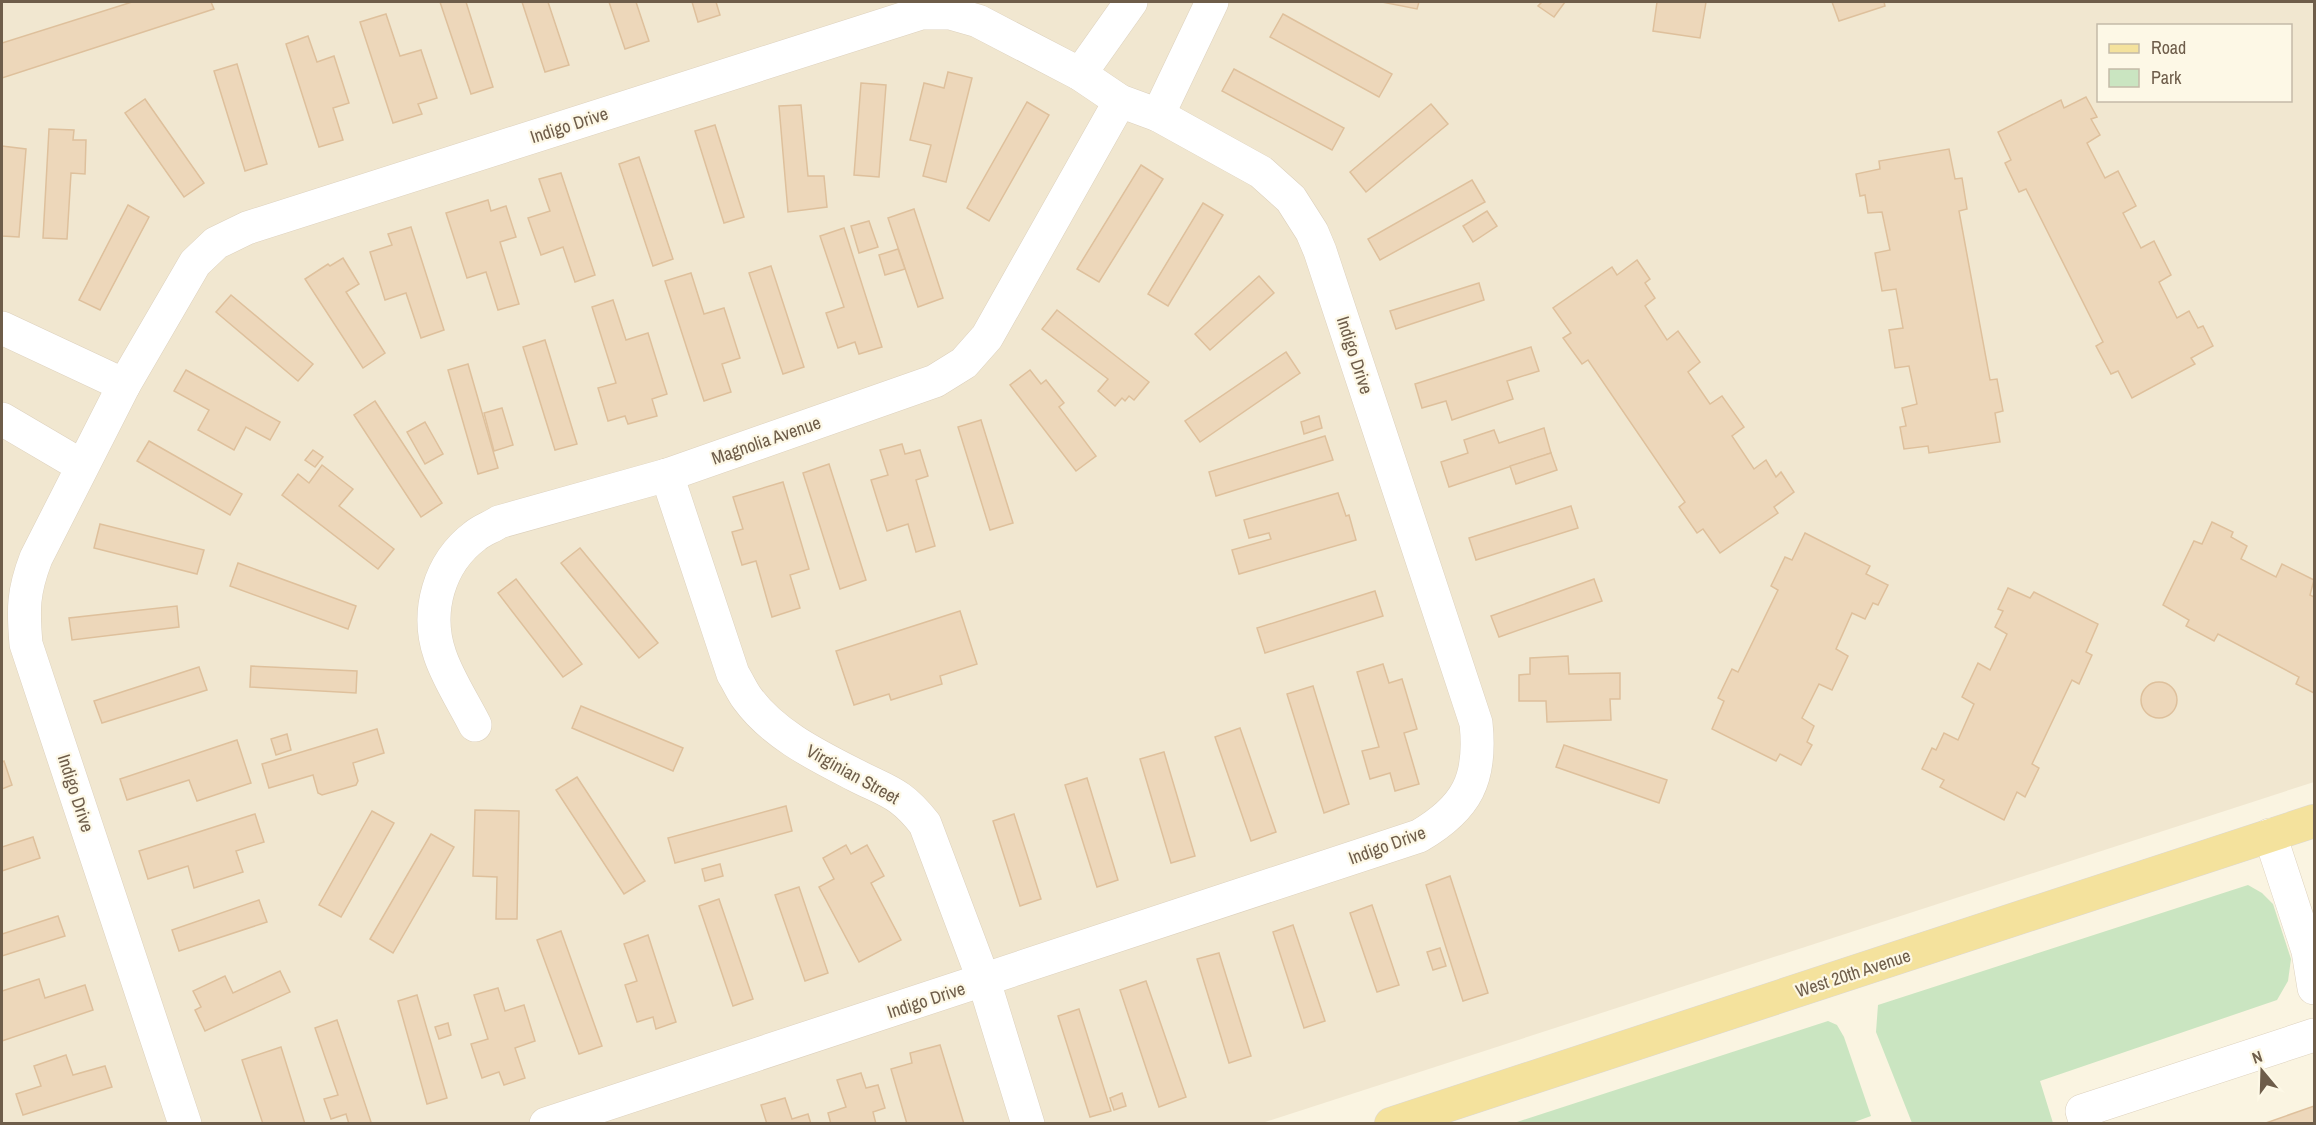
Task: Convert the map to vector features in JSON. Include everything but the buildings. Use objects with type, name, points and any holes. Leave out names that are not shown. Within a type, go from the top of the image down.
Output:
[{"type":"main road","name":"West 20th Avenue","points":[[1391,1124],[2314,821]]},
{"type":"street","points":[[1080,74],[1131,2]]},
{"type":"street","points":[[1158,115],[1212,2]]},
{"type":"street","name":"Indigo Drive","points":[[185,1124],[26,644],[23,610],[28,578],[36,558],[124,385],[195,263],[216,243],[247,228],[921,13],[950,13],[978,21],[1080,74],[1120,101],[1158,115],[1261,172],[1291,199],[1312,232],[1476,723],[1479,749],[1472,782],[1459,805],[1441,823],[1419,836],[546,1124]]},
{"type":"street","name":"Magnolia Avenue","points":[[475,725],[440,656],[434,629],[434,603],[442,577],[456,554],[476,535],[499,522],[667,475],[935,381],[964,363],[987,337],[1120,101]]},
{"type":"street","points":[[2,328],[124,385]]},
{"type":"street","points":[[2,418],[82,466]]},
{"type":"street","name":"Virginian Street","points":[[667,475],[733,674],[747,698],[776,729],[817,756],[893,792],[911,806],[925,824],[984,981],[1028,1124]]},
{"type":"street","points":[[2270,835],[2308,951],[2314,988]]},
{"type":"street","points":[[2086,1124],[2082,1111],[2314,1035]]},
{"type":"shaded area","points":[[2,2],[2314,2],[2314,782],[1262,1123],[2,1124]]},
{"type":"green space","points":[[2248,885],[2262,893],[2273,904],[2291,959],[2288,981],[2277,1000],[2040,1081],[2053,1123],[1912,1123],[1876,1032],[1878,1005]]},
{"type":"green space","points":[[1828,1021],[1837,1025],[1844,1037],[1871,1116],[1849,1124],[1514,1123]]}]
